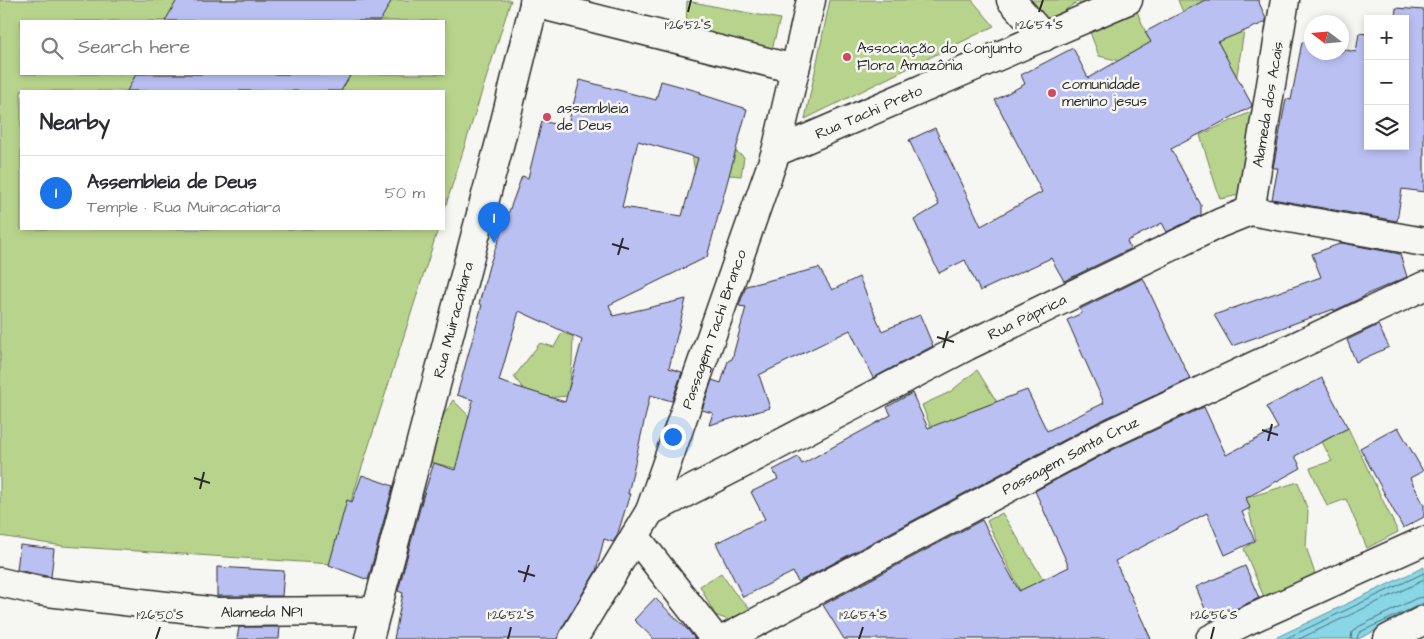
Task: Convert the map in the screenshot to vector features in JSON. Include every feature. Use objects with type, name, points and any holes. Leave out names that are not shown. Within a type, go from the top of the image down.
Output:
[{"type":"street","name":"Passagem Tachi Branco","points":[[573,639],[650,511],[776,152],[811,0]]},
{"type":"street","points":[[1011,0],[1044,37]]},
{"type":"street","name":"Rua Tachi Preto","points":[[776,152],[1128,0]]},
{"type":"street","name":"Alameda dos Acais","points":[[1250,211],[1285,0]]},
{"type":"street","points":[[534,1],[795,69]]},
{"type":"street","name":"Rua Muiracatiara","points":[[369,639],[500,142],[534,1]]},
{"type":"street","points":[[1250,211],[1424,242]]},
{"type":"street","name":"Rua Páprica","points":[[650,511],[967,346],[1220,223],[1250,211]]},
{"type":"street","name":"Passagem Santa Cruz","points":[[725,639],[1107,435],[1424,286]]},
{"type":"street","points":[[635,536],[714,639]]},
{"type":"street","points":[[1210,639],[1424,541]]},
{"type":"street","name":"Alameda NPI","points":[[0,582],[38,591],[217,612],[376,611]]},
{"type":"street","points":[[1388,639],[1424,620]]},
{"type":"green space","points":[[0,0],[511,0],[445,208],[445,90],[20,90],[20,230],[438,230],[331,564],[63,546],[0,536]]},
{"type":"green space","points":[[830,0],[972,0],[994,26],[805,119]]},
{"type":"green space","points":[[1031,0],[1111,0],[1085,13],[1078,1],[1047,23],[1033,11]]},
{"type":"green space","points":[[1178,0],[1227,0],[1244,31],[1236,81],[1187,22]]},
{"type":"green space","points":[[687,1],[780,19],[771,53],[686,32]]},
{"type":"green space","points":[[1134,4],[1148,38],[1167,51],[1129,63],[1099,56],[1087,24]]},
{"type":"green space","points":[[1253,111],[1244,194],[1220,199],[1200,135]]},
{"type":"green space","points":[[719,140],[744,157],[741,176],[695,172],[690,142]]},
{"type":"green space","points":[[562,333],[573,336],[568,396],[532,399],[514,377],[540,343],[554,347]]},
{"type":"green space","points":[[977,370],[997,402],[975,410],[980,430],[942,456],[922,405],[950,392]]},
{"type":"green space","points":[[453,400],[469,416],[466,435],[532,488],[427,461],[434,430]]},
{"type":"green space","points":[[1348,428],[1398,532],[1367,548],[1346,499],[1327,506],[1310,468],[1332,461],[1322,442]]},
{"type":"green space","points":[[1298,482],[1308,511],[1306,547],[1317,580],[1266,602],[1244,549],[1256,540],[1246,498]]},
{"type":"green space","points":[[1002,513],[1062,609],[1033,618],[987,521]]},
{"type":"green space","points":[[721,573],[734,592],[753,612],[731,621],[715,615],[700,586]]},
{"type":"water","points":[[1424,567],[1424,607],[1358,639],[1273,639]]},
{"type":"building","points":[[177,0],[392,0],[381,20],[166,20]]},
{"type":"building","points":[[1205,0],[1258,0],[1266,22],[1218,42],[1252,105],[1251,107],[1171,149],[1201,205],[1201,215],[1167,232],[1162,223],[1127,241],[1130,249],[1064,281],[1051,258],[980,291],[965,260],[939,273],[914,220],[939,205],[909,140],[935,128],[981,226],[1042,192],[995,100],[1025,84],[1021,75],[1073,48],[1088,78],[1151,42],[1145,32]]},
{"type":"building","points":[[1396,8],[1424,10],[1424,192],[1402,189],[1397,221],[1272,199],[1278,168],[1273,168],[1286,99],[1291,100],[1302,42],[1304,42],[1304,60],[1349,60],[1349,50],[1356,52],[1359,33],[1364,34],[1364,150],[1409,150],[1409,15],[1395,15]]},
{"type":"building","points":[[135,75],[350,75],[342,90],[128,90]]},
{"type":"building","points":[[580,80],[656,100],[661,81],[701,92],[700,94],[747,109],[707,257],[609,305],[613,316],[686,299],[669,368],[682,372],[672,401],[650,395],[628,494],[630,494],[617,536],[613,542],[604,539],[596,571],[557,639],[394,639],[403,593],[398,591],[434,463],[455,470],[473,400],[457,395],[482,305],[479,304],[489,266],[522,176],[528,178],[542,121],[567,127]],"holes":[[[638,141],[698,158],[682,216],[622,207]],[[519,311],[582,340],[565,402],[499,381]]]},
{"type":"building","points":[[1342,243],[1400,254],[1407,277],[1334,311],[1334,309],[1232,346],[1214,315],[1321,277],[1312,254]]},
{"type":"building","points":[[819,268],[832,290],[859,277],[882,331],[920,315],[933,346],[873,378],[850,330],[759,375],[770,408],[709,425],[713,413],[702,410],[712,380],[721,383],[728,361],[732,359],[746,307],[739,306],[746,286]]},
{"type":"building","points":[[1143,278],[1190,379],[1100,421],[798,582],[793,572],[743,597],[716,543],[765,519],[751,492],[778,479],[773,470],[798,457],[802,464],[891,415],[887,407],[912,393],[928,428],[1027,390],[1047,431],[1104,403],[1067,320],[1082,313],[1080,309]]},
{"type":"building","points":[[1378,325],[1389,347],[1356,362],[1347,340]]},
{"type":"building","points":[[1322,378],[1348,428],[1295,456],[1301,468],[1246,498],[1250,508],[1242,512],[1255,541],[1225,555],[1207,513],[1115,561],[1151,639],[844,639],[823,605],[982,520],[1019,591],[1069,567],[1035,491],[1114,449],[1204,407],[1226,455],[1278,428],[1266,407]]},
{"type":"building","points":[[1398,427],[1423,471],[1410,478],[1424,505],[1424,517],[1403,528],[1360,448]]},
{"type":"building","points":[[362,475],[393,486],[368,580],[329,565],[347,500],[352,502]]},
{"type":"building","points":[[20,545],[54,549],[51,577],[17,570]]},
{"type":"building","points":[[1245,566],[1259,598],[1210,621],[1196,587]]},
{"type":"building","points":[[217,567],[284,571],[282,596],[217,596]]},
{"type":"building","points":[[655,598],[695,639],[654,639],[634,620]]},
{"type":"building","points":[[239,627],[280,627],[279,639],[237,639]]},
{"type":"place","name":"Associação do Conjunto Flora Amazônia","points":[[847,57]]},
{"type":"place","name":"comunidade menino jesus","points":[[1052,93]]},
{"type":"place","name":"assembleia de Deus","points":[[547,117]]},
{"type":"place","name":"Assembleia de Deus","points":[[494,243]]}]
